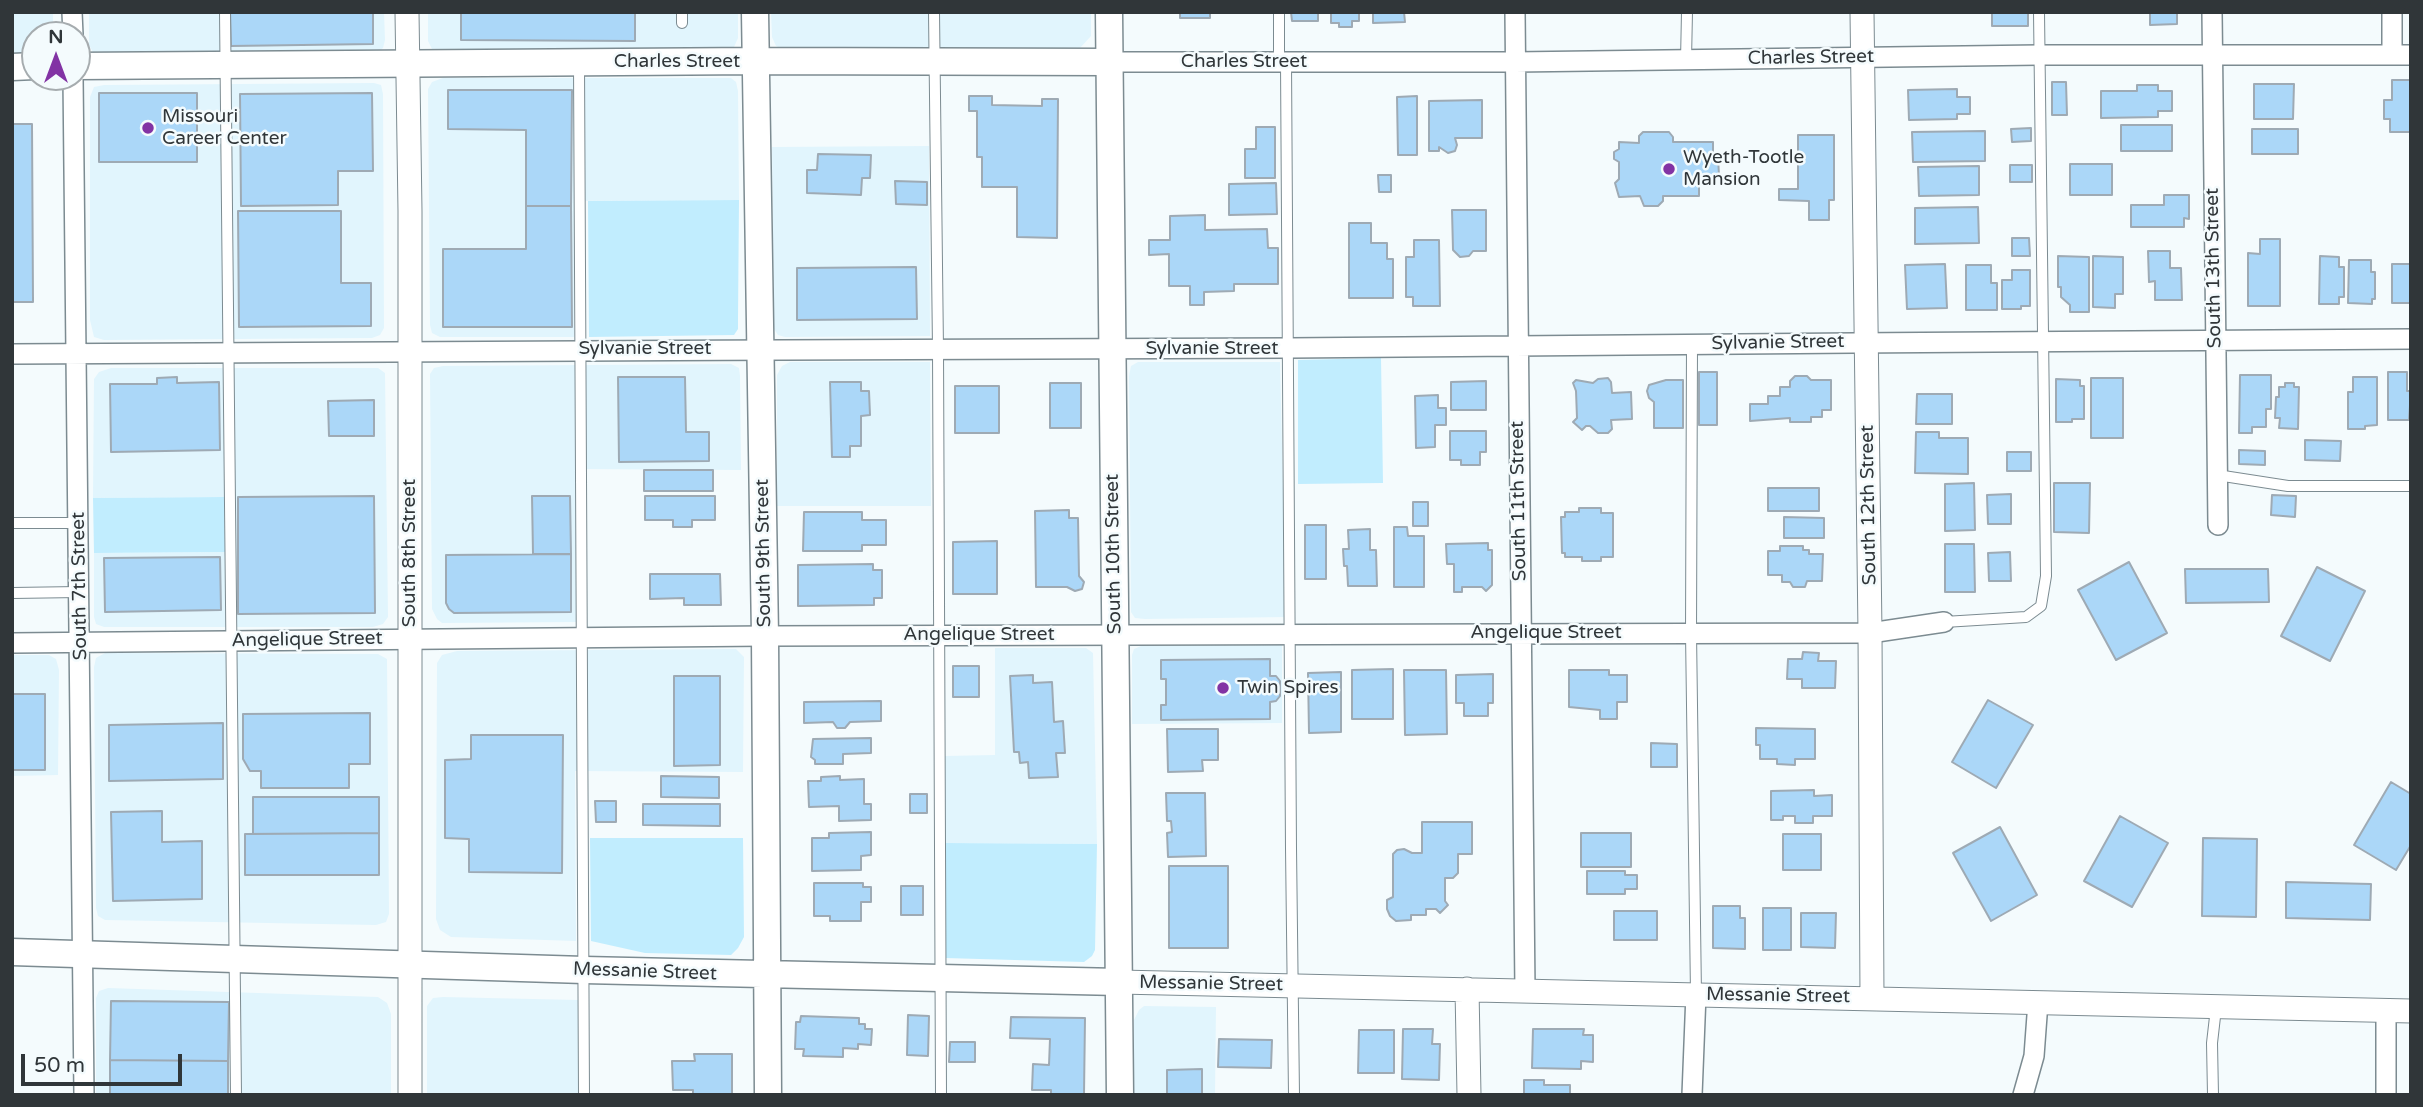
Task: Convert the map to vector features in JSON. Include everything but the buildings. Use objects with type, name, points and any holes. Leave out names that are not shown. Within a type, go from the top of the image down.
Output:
[{"type":"main road","name":"South 9th Street","points":[[755,12],[765,636],[768,1095]]},
{"type":"main road","name":"South 10th Street","points":[[1109,12],[1120,1095]]},
{"type":"main road","name":"Charles Street","points":[[91,66],[756,61],[1109,62]]},
{"type":"main road","name":"Messanie Street","points":[[12,952],[940,980],[1119,982]]},
{"type":"street","name":"South 8th Street","points":[[407,12],[410,1095]]},
{"type":"street","name":"South 11th Street","points":[[1515,12],[1525,991]]},
{"type":"street","name":"South 12th Street","points":[[1862,12],[1872,998]]},
{"type":"street","name":"South 13th Street","points":[[2212,12],[2218,525]]},
{"type":"street","points":[[2392,12],[2402,55]]},
{"type":"street","name":"Charles Street","points":[[1109,62],[1515,62],[2039,55],[2402,55]]},
{"type":"street","name":"South 7th Street","points":[[73,91],[83,1095]]},
{"type":"street","name":"Sylvanie Street","points":[[12,354],[2411,339]]},
{"type":"street","name":"Angelique Street","points":[[12,643],[582,637],[1870,632],[1944,622]]},
{"type":"street","name":"Messanie Street","points":[[1119,982],[2411,1011]]},
{"type":"street","points":[[1467,989],[1469,1095]]},
{"type":"street","points":[[1692,1095],[1696,994]]},
{"type":"street","points":[[2023,1095],[2034,1056],[2038,1002]]},
{"type":"street","points":[[2386,1011],[2386,1095]]},
{"type":"lane","points":[[225,12],[237,957],[236,1095]]},
{"type":"lane","points":[[934,12],[938,349],[940,1095]]},
{"type":"lane","points":[[1279,12],[1283,62],[1289,348],[1294,1095]]},
{"type":"lane","points":[[1686,60],[1687,12]]},
{"type":"lane","points":[[1944,622],[2026,617],[2041,606],[2046,576],[2039,12]]},
{"type":"lane","points":[[579,62],[584,1095]]},
{"type":"lane","points":[[1692,344],[1690,633],[1696,994]]},
{"type":"lane","points":[[2217,475],[2288,486],[2411,486]]},
{"type":"lane","points":[[12,523],[79,523]]},
{"type":"lane","points":[[12,593],[80,593]]},
{"type":"lane","points":[[2213,1095],[2216,1007]]},
{"type":"shaded area","points":[[12,12],[53,12],[53,21],[21,21],[21,57],[12,57]]},
{"type":"shaded area","points":[[89,12],[384,12],[385,40],[383,48],[378,52],[101,56],[91,48]]},
{"type":"shaded area","points":[[428,12],[738,12],[738,38],[734,47],[725,52],[442,53],[432,49],[428,41]]},
{"type":"shaded area","points":[[771,12],[1091,12],[1091,36],[1080,48],[784,50],[776,46],[772,37]]},
{"type":"shaded area","points":[[443,78],[731,78],[736,82],[738,91],[739,200],[574,201],[574,337],[440,337],[432,333],[430,325],[428,89],[432,82]]},
{"type":"shaded area","points":[[381,85],[383,94],[384,328],[380,335],[372,338],[104,340],[94,337],[90,320],[90,97],[94,87]]},
{"type":"shaded area","points":[[929,146],[930,336],[778,335],[774,329],[772,147]]},
{"type":"shaded area","points":[[739,200],[738,329],[734,335],[589,337],[588,201]]},
{"type":"shaded area","points":[[1381,358],[1383,483],[1298,484],[1298,360]]},
{"type":"shaded area","points":[[790,362],[930,362],[931,506],[777,506],[777,375],[782,366]]},
{"type":"shaded area","points":[[1138,362],[1280,362],[1286,617],[1145,619],[1135,618],[1131,612],[1129,376],[1131,366]]},
{"type":"shaded area","points":[[731,364],[739,368],[740,376],[741,470],[576,469],[577,622],[442,623],[437,619],[432,609],[430,374],[434,368]]},
{"type":"shaded area","points":[[111,368],[378,368],[385,373],[388,617],[383,624],[373,627],[104,627],[96,624],[94,553],[225,552],[224,497],[93,498],[94,379],[99,372]]},
{"type":"shaded area","points":[[224,497],[225,552],[94,553],[93,498]]},
{"type":"shaded area","points":[[1282,645],[1282,723],[1132,724],[1134,649],[1141,646]]},
{"type":"shaded area","points":[[995,648],[1086,648],[1093,653],[1097,844],[945,843],[945,756],[995,755]]},
{"type":"shaded area","points":[[736,649],[744,657],[743,772],[575,771],[576,941],[451,937],[440,930],[436,919],[437,663],[442,655],[457,651]]},
{"type":"shaded area","points":[[105,653],[378,654],[387,659],[389,914],[386,922],[376,925],[105,920],[98,916],[94,667],[96,658]]},
{"type":"shaded area","points":[[12,655],[49,655],[56,659],[59,670],[58,775],[12,776]]},
{"type":"shaded area","points":[[590,838],[743,838],[744,937],[738,948],[731,955],[645,953],[591,941]]},
{"type":"shaded area","points":[[945,843],[1097,844],[1095,950],[1092,956],[1084,962],[945,958]]},
{"type":"shaded area","points":[[108,988],[378,997],[387,1003],[391,1014],[391,1095],[96,1095],[96,998],[99,991]]},
{"type":"shaded area","points":[[433,998],[578,1000],[578,1095],[427,1095],[427,1006]]},
{"type":"shaded area","points":[[1144,1006],[1216,1007],[1215,1095],[1134,1095],[1134,1020]]},
{"type":"place","name":"Missouri Career Center","points":[[148,128]]},
{"type":"place","name":"Wyeth-Tootle Mansion","points":[[1669,169]]},
{"type":"place","name":"Twin Spires","points":[[1223,688]]}]
